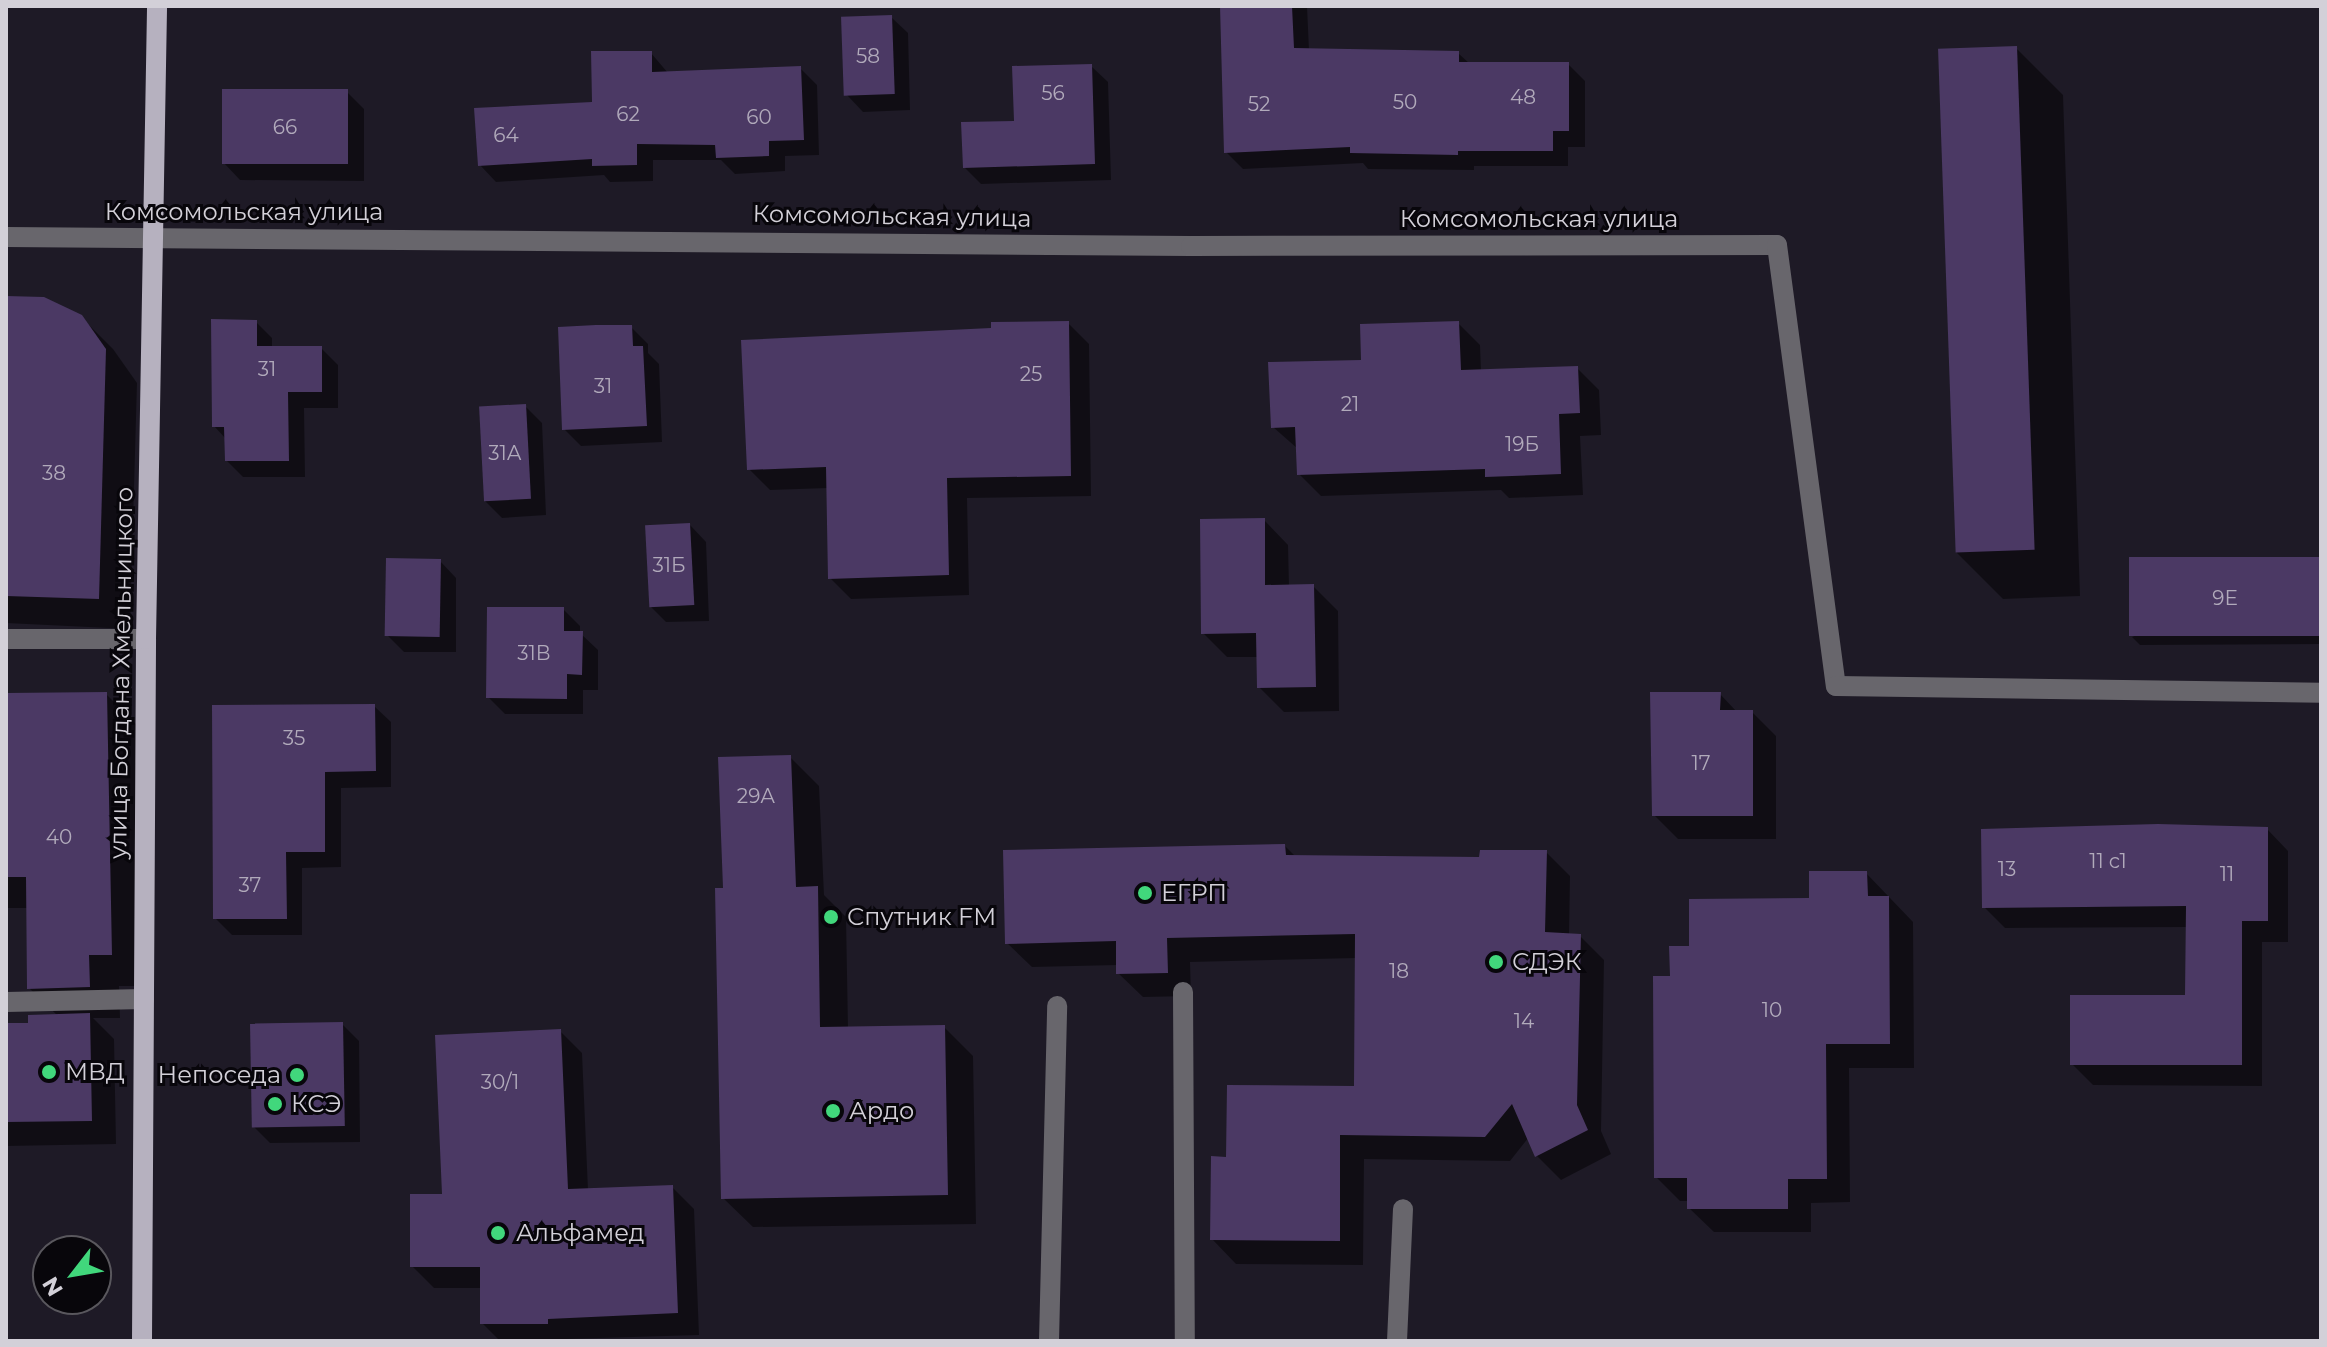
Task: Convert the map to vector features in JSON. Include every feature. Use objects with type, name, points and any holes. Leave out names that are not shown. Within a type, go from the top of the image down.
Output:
[{"type":"main road","name":"улица Богдана Хмельницкого","points":[[142,1341],[146,639],[157,6]]},
{"type":"street","name":"Комсомольская улица","points":[[6,237],[1191,246],[1777,245],[1836,686],[2321,693]]},
{"type":"street","points":[[6,639],[146,639]]},
{"type":"street","points":[[1183,992],[1185,1341]]},
{"type":"street","points":[[6,1002],[144,999]]},
{"type":"street","points":[[1049,1341],[1057,1006]]},
{"type":"street","points":[[1397,1341],[1403,1209]]},
{"type":"building","points":[[1220,6],[1292,6],[1294,48],[1459,51],[1459,62],[1569,62],[1569,131],[1553,131],[1553,151],[1458,151],[1458,155],[1350,153],[1350,147],[1224,153]]},
{"type":"building","points":[[892,15],[895,94],[844,96],[841,17]]},
{"type":"building","points":[[2017,46],[2035,550],[1956,552],[1938,49]]},
{"type":"building","points":[[591,51],[652,51],[652,72],[801,66],[804,140],[769,141],[769,156],[716,158],[715,145],[637,144],[637,165],[592,166],[592,159],[478,166],[474,108],[592,102]]},
{"type":"building","points":[[1092,64],[1095,164],[963,168],[961,122],[1014,121],[1012,66]]},
{"type":"building","points":[[222,89],[348,89],[348,164],[222,164]]},
{"type":"building","points":[[6,296],[44,297],[82,315],[106,349],[99,599],[6,596]]},
{"type":"building","points":[[211,319],[257,320],[257,346],[322,346],[322,392],[288,392],[289,461],[225,461],[224,427],[212,427]]},
{"type":"building","points":[[1069,321],[1071,476],[947,478],[949,575],[828,579],[826,467],[747,470],[741,340],[991,328],[991,322]]},
{"type":"building","points":[[1459,321],[1461,370],[1578,366],[1580,413],[1559,414],[1561,474],[1485,477],[1485,469],[1297,475],[1295,427],[1271,428],[1268,362],[1361,360],[1360,324]]},
{"type":"building","points":[[632,325],[633,346],[643,346],[647,426],[562,430],[558,327]]},
{"type":"building","points":[[526,404],[531,499],[484,501],[479,406]]},
{"type":"building","points":[[1265,518],[1265,585],[1314,584],[1316,687],[1257,688],[1256,633],[1201,634],[1200,519]]},
{"type":"building","points":[[690,523],[694,605],[649,607],[645,525]]},
{"type":"building","points":[[2129,557],[2321,557],[2321,636],[2129,636]]},
{"type":"building","points":[[386,558],[441,559],[440,637],[385,636]]},
{"type":"building","points":[[487,607],[564,607],[564,631],[583,631],[582,675],[567,674],[567,699],[486,698]]},
{"type":"building","points":[[107,692],[112,955],[89,955],[90,987],[27,989],[26,877],[6,877],[6,693]]},
{"type":"building","points":[[1650,692],[1721,692],[1720,710],[1753,710],[1753,816],[1652,816]]},
{"type":"building","points":[[375,704],[376,771],[325,772],[325,852],[286,852],[287,919],[213,919],[212,705]]},
{"type":"building","name":"Ардо","points":[[791,755],[796,887],[818,886],[820,1027],[945,1025],[948,1195],[721,1199],[715,888],[723,888],[718,757]]},
{"type":"building","points":[[2158,824],[2268,827],[2268,921],[2242,921],[2242,1065],[2070,1065],[2070,995],[2185,995],[2186,906],[1982,908],[1981,829]]},
{"type":"building","points":[[1285,844],[1286,855],[1479,857],[1480,850],[1547,850],[1545,932],[1581,934],[1577,1105],[1588,1130],[1535,1157],[1512,1104],[1485,1137],[1340,1135],[1340,1241],[1210,1240],[1211,1156],[1226,1157],[1227,1085],[1354,1086],[1355,934],[1167,938],[1168,973],[1116,974],[1116,941],[1005,944],[1003,850]]},
{"type":"building","points":[[1809,871],[1867,871],[1868,896],[1889,896],[1890,1044],[1826,1044],[1827,1179],[1788,1179],[1788,1209],[1687,1209],[1687,1178],[1654,1178],[1653,976],[1670,976],[1669,946],[1689,946],[1689,899],[1809,898]]},
{"type":"building","name":"МВД","points":[[90,1013],[92,1121],[6,1122],[6,1023],[28,1023],[28,1015]]},
{"type":"building","name":"Непоседа","points":[[343,1022],[345,1126],[252,1128],[250,1024]]},
{"type":"building","points":[[561,1029],[568,1189],[673,1185],[678,1313],[548,1319],[548,1324],[480,1324],[480,1267],[410,1267],[410,1194],[442,1194],[435,1035]]},
{"type":"place","name":"ЕГРП","points":[[1145,893]]},
{"type":"place","name":"Спутник FM","points":[[831,917]]},
{"type":"place","name":"СДЭК","points":[[1496,962]]},
{"type":"place","name":"МВД","points":[[49,1072]]},
{"type":"place","name":"Непоседа","points":[[297,1075]]},
{"type":"place","name":"КСЭ","points":[[275,1104]]},
{"type":"place","name":"Ардо","points":[[833,1111]]},
{"type":"place","name":"Альфамед","points":[[498,1233]]}]
